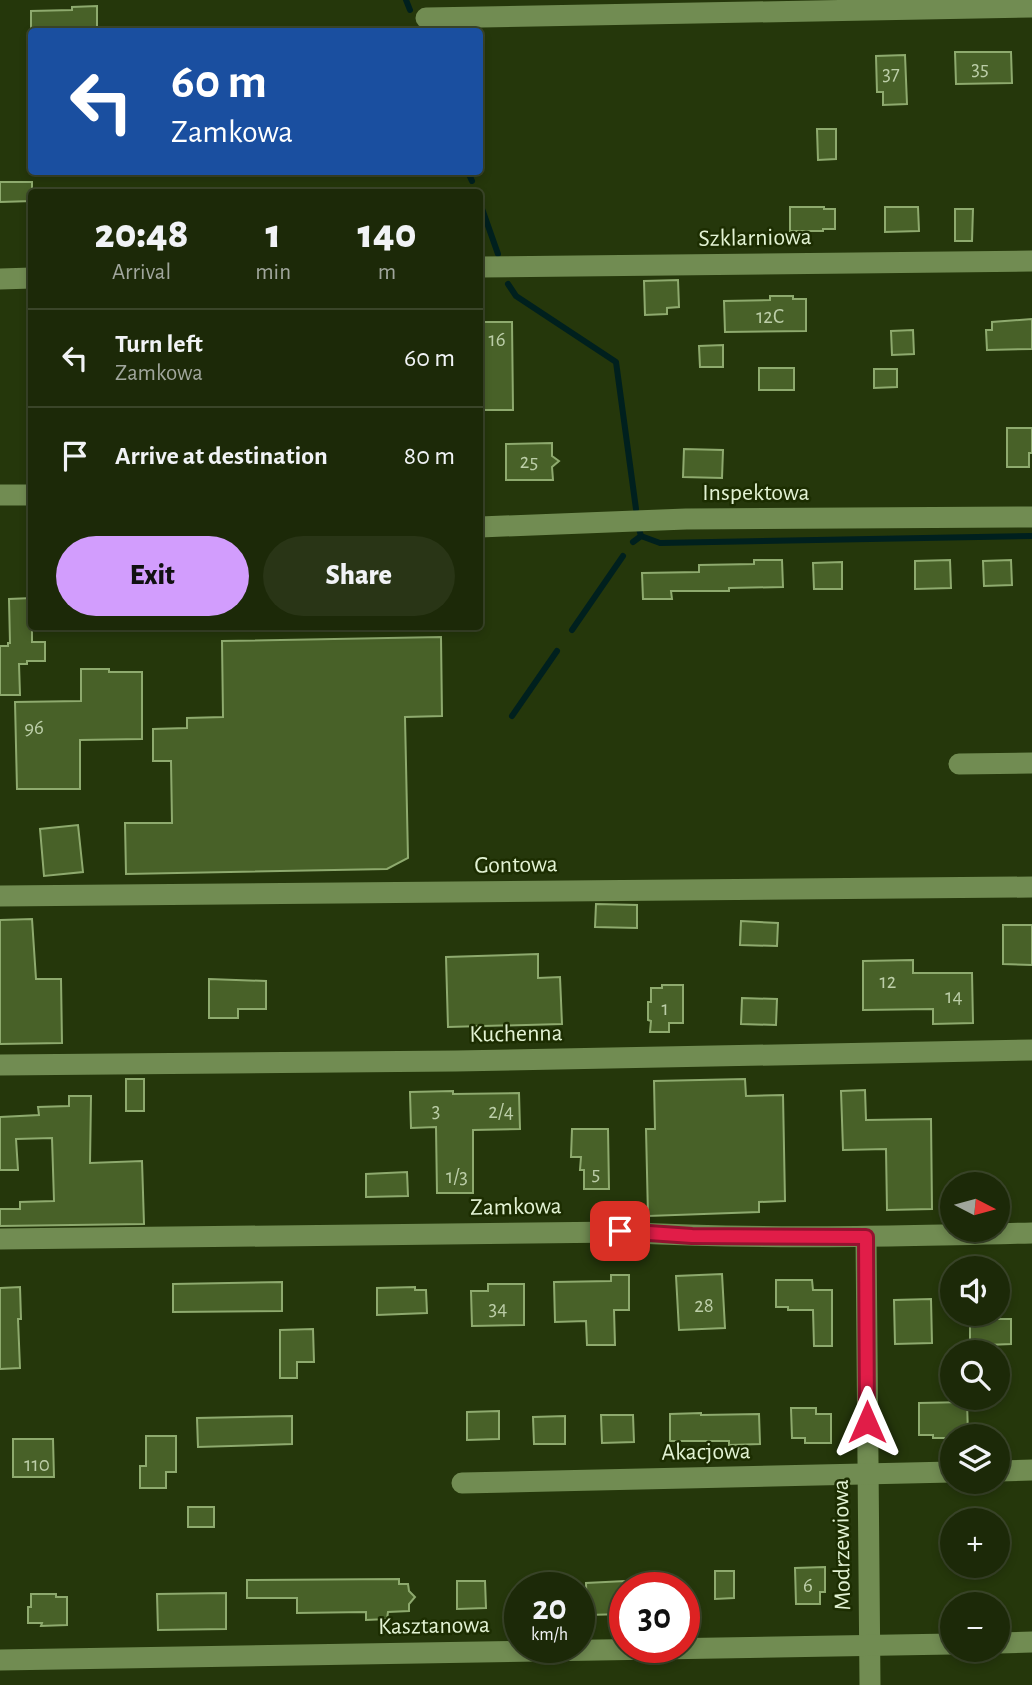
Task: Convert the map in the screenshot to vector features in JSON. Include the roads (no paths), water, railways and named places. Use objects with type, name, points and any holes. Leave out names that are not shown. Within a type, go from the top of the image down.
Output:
[{"type":"street","points":[[426,18],[1032,7]]},
{"type":"street","name":"Szklarniowa","points":[[483,267],[1032,261]]},
{"type":"street","points":[[0,279],[28,278]]},
{"type":"street","points":[[0,495],[28,495]]},
{"type":"street","name":"Inspektowa","points":[[483,527],[686,520],[1032,517]]},
{"type":"street","points":[[959,764],[1032,763]]},
{"type":"street","name":"Gontowa","points":[[0,896],[1032,887]]},
{"type":"street","name":"Kuchenna","points":[[0,1065],[456,1061],[1032,1049]]},
{"type":"street","name":"Zamkowa","points":[[0,1239],[620,1231],[692,1236],[866,1237],[1032,1233]]},
{"type":"street","name":"Modrzewiowa","points":[[866,1237],[870,1685]]},
{"type":"street","points":[[1010,1471],[1032,1470]]},
{"type":"street","name":"Akacjowa","points":[[462,1483],[940,1472]]},
{"type":"street","points":[[1010,1643],[1032,1642]]},
{"type":"street","name":"Kasztanowa","points":[[0,1660],[940,1644]]},
{"type":"waterway","points":[[406,0],[410,10]]},
{"type":"waterway","points":[[469,175],[472,181]]},
{"type":"waterway","points":[[483,212],[498,254]]},
{"type":"waterway","points":[[508,284],[516,296],[616,362],[636,509]]},
{"type":"waterway","points":[[633,542],[641,536],[639,529]]},
{"type":"waterway","points":[[641,536],[660,543],[1032,536]]},
{"type":"waterway","points":[[572,630],[623,556]]},
{"type":"waterway","points":[[512,716],[557,651]]}]
